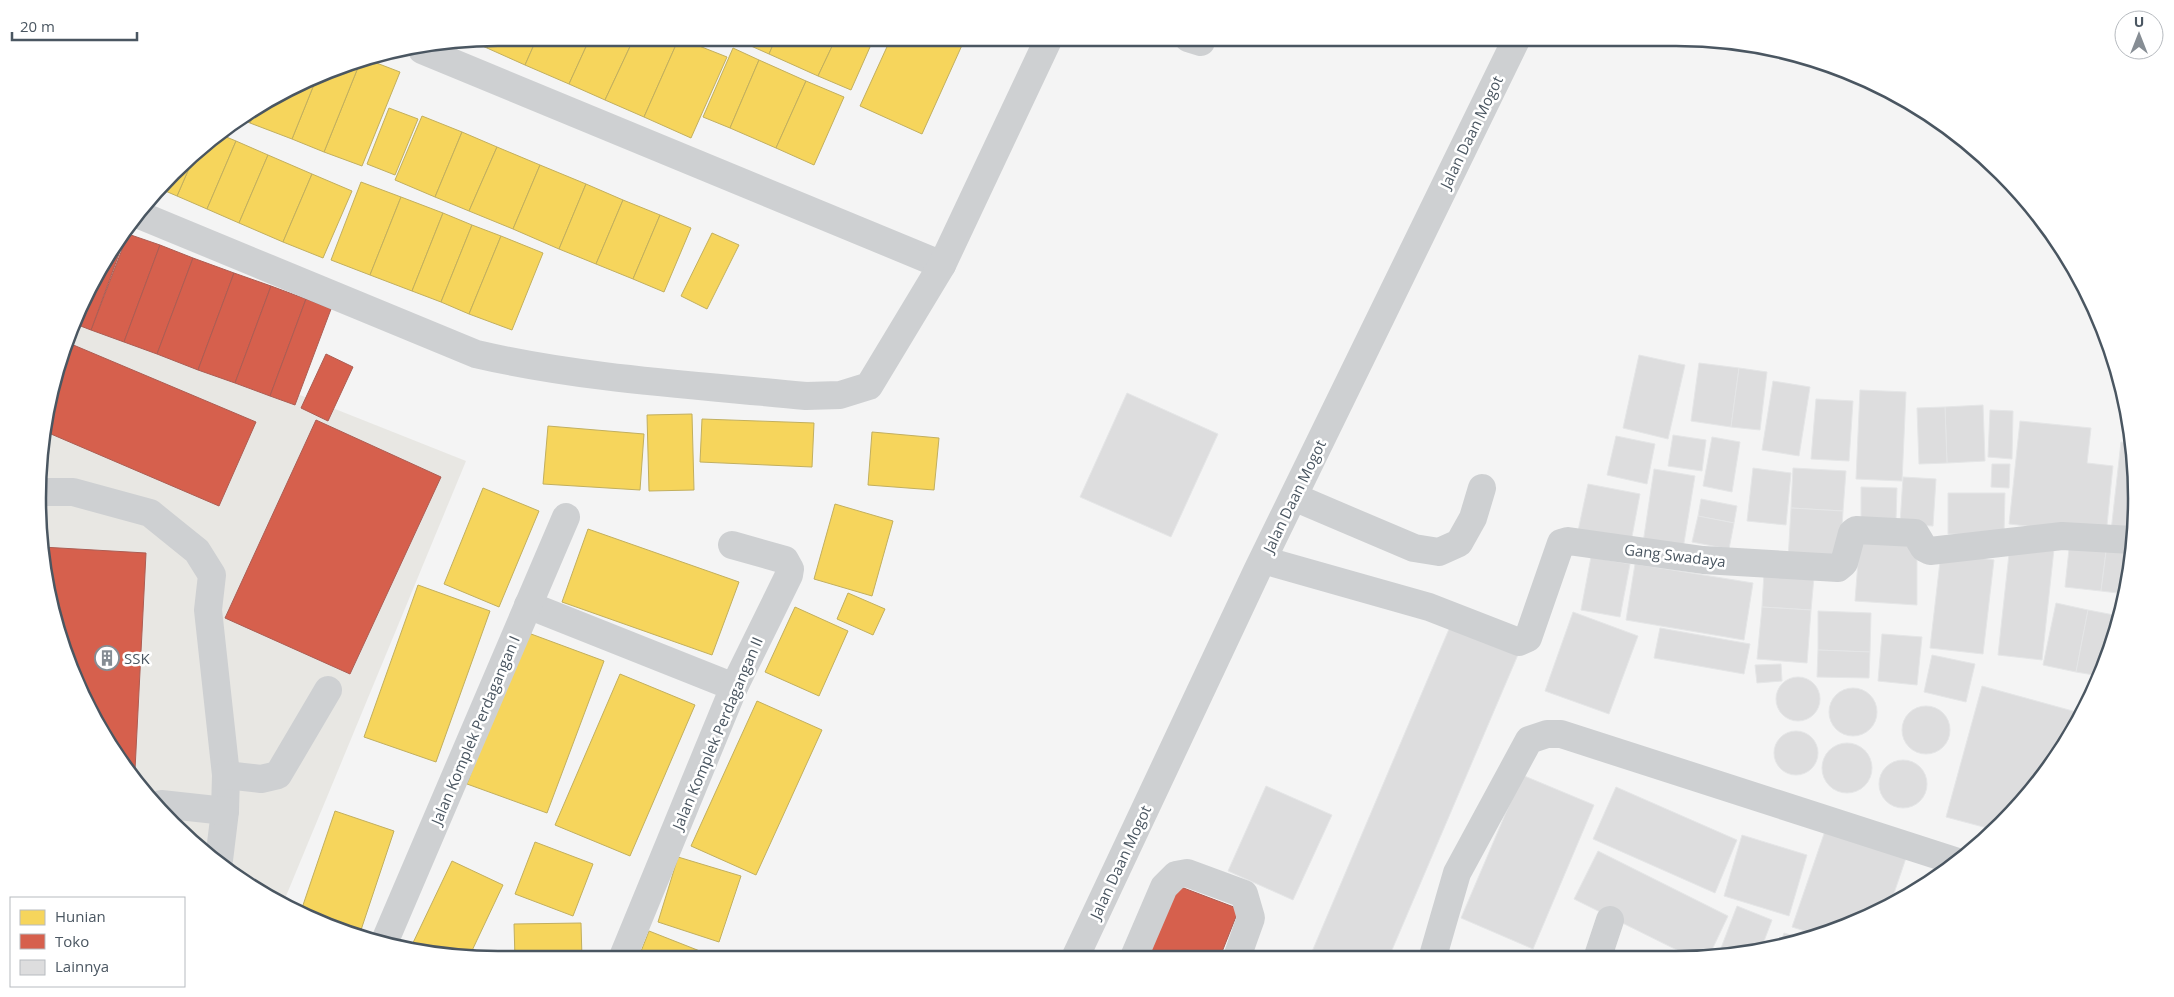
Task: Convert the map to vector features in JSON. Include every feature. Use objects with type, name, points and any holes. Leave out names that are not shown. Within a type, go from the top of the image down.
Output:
[{"type":"street","points":[[145,217],[476,354],[528,366],[564,371],[806,396],[840,395],[868,386],[942,265],[1045,46]]},
{"type":"street","name":"Jalan Daan Mogot","points":[[1078,951],[1263,560],[1513,46]]},
{"type":"street","points":[[427,52],[942,265]]},
{"type":"street","points":[[47,477],[73,492],[150,513],[197,551],[212,575],[208,610],[226,774],[225,811],[219,854]]},
{"type":"street","points":[[1294,497],[1414,548],[1439,552],[1459,543],[1473,518],[1482,488]]},
{"type":"street","points":[[46,492],[73,492]]},
{"type":"street","name":"Jalan Komplek Perdagangan I","points":[[387,936],[566,517]]},
{"type":"street","name":"Gang Swadaya","points":[[1263,560],[1429,607],[1519,642],[1528,638],[1561,543],[1564,542],[1703,560],[1838,568],[1844,563],[1852,533],[1856,530],[1915,533],[1924,548],[1930,551],[2062,536],[2126,540]]},
{"type":"street","name":"Jalan Komplek Perdagangan II","points":[[625,951],[734,688],[790,569],[785,560],[732,545]]},
{"type":"street","points":[[528,605],[734,688]]},
{"type":"street","points":[[226,774],[261,779],[278,774],[328,690]]},
{"type":"street","points":[[1434,951],[1457,873],[1529,740],[1547,734],[1561,734],[1948,859]]},
{"type":"street","points":[[166,805],[225,811]]},
{"type":"street","points":[[1137,951],[1164,887],[1176,876],[1188,873],[1244,894],[1251,918],[1239,951]]},
{"type":"street","points":[[1600,951],[1610,920]]},
{"type":"shaded area","points":[[87,310],[466,461],[286,897],[247,875],[200,839],[158,797],[122,750],[107,725],[93,699],[70,644],[55,587],[50,558],[47,528],[47,469],[55,410],[70,353],[81,325]]},
{"type":"building: Hunian","points":[[488,46],[533,46],[525,65],[487,48]]},
{"type":"building: Hunian","points":[[533,46],[586,46],[569,84],[525,65]]},
{"type":"building: Hunian","points":[[586,46],[630,46],[605,100],[569,84]]},
{"type":"building: Hunian","points":[[630,46],[675,46],[644,117],[605,100]]},
{"type":"building: Hunian","points":[[675,46],[699,46],[727,57],[691,138],[644,117]]},
{"type":"building: Hunian","points":[[751,46],[772,46],[769,54]]},
{"type":"building: Hunian","points":[[772,46],[832,46],[818,76],[769,54]]},
{"type":"building: Hunian","points":[[832,46],[870,46],[851,90],[818,76]]},
{"type":"building: Hunian","points":[[887,46],[962,46],[922,134],[860,106]]},
{"type":"building: Hunian","points":[[733,48],[759,60],[730,128],[703,117]]},
{"type":"building: Hunian","points":[[759,60],[806,81],[776,148],[730,128]]},
{"type":"building: Hunian","points":[[377,63],[400,72],[362,166],[324,152],[357,69]]},
{"type":"building: Hunian","points":[[357,69],[324,152],[292,139],[313,86]]},
{"type":"building: Hunian","points":[[806,81],[844,97],[814,165],[776,148]]},
{"type":"building: Hunian","points":[[313,86],[292,139],[250,123],[251,119],[272,107]]},
{"type":"building: Hunian","points":[[389,108],[418,119],[395,175],[367,164]]},
{"type":"building: Hunian","points":[[422,116],[462,132],[435,197],[395,180]]},
{"type":"building: Hunian","points":[[462,132],[497,147],[469,211],[435,197]]},
{"type":"building: Hunian","points":[[227,137],[236,141],[207,209],[177,196],[189,169],[200,158]]},
{"type":"building: Hunian","points":[[236,141],[268,155],[239,223],[207,209]]},
{"type":"building: Hunian","points":[[497,147],[540,165],[513,229],[469,211]]},
{"type":"building: Hunian","points":[[268,155],[312,174],[283,242],[239,223]]},
{"type":"building: Hunian","points":[[540,165],[586,184],[559,249],[513,229]]},
{"type":"building: Hunian","points":[[189,169],[177,196],[166,192]]},
{"type":"building: Hunian","points":[[312,174],[352,191],[323,258],[283,242]]},
{"type":"building: Hunian","points":[[361,182],[401,197],[370,275],[331,260]]},
{"type":"building: Hunian","points":[[586,184],[623,200],[596,264],[559,249]]},
{"type":"building: Hunian","points":[[401,197],[443,213],[412,291],[370,275]]},
{"type":"building: Hunian","points":[[623,200],[660,215],[633,279],[596,264]]},
{"type":"building: Hunian","points":[[443,213],[472,225],[441,302],[412,291]]},
{"type":"building: Hunian","points":[[660,215],[691,228],[664,292],[633,279]]},
{"type":"building: Hunian","points":[[472,225],[501,236],[469,314],[441,302]]},
{"type":"building: Hunian","points":[[712,233],[739,245],[707,309],[681,296]]},
{"type":"building: Hunian","points":[[501,236],[543,253],[512,330],[469,314]]},
{"type":"building: Hunian","points":[[692,414],[694,490],[649,491],[647,415]]},
{"type":"building: Hunian","points":[[702,419],[814,423],[812,467],[700,462]]},
{"type":"building: Hunian","points":[[548,426],[644,434],[640,490],[543,484]]},
{"type":"building: Hunian","points":[[872,432],[939,438],[934,490],[868,485]]},
{"type":"building: Hunian","points":[[483,488],[539,511],[499,607],[444,584]]},
{"type":"building: Hunian","points":[[835,504],[893,521],[872,596],[814,579]]},
{"type":"building: Hunian","points":[[588,529],[739,582],[712,655],[562,602]]},
{"type":"building: Hunian","points":[[418,585],[490,611],[436,762],[364,737]]},
{"type":"building: Hunian","points":[[848,593],[885,609],[873,635],[837,619]]},
{"type":"building: Hunian","points":[[795,607],[848,631],[819,696],[765,672]]},
{"type":"building: Hunian","points":[[523,631],[604,661],[547,813],[467,784]]},
{"type":"building: Hunian","points":[[620,674],[695,705],[630,856],[555,825]]},
{"type":"building: Hunian","points":[[757,701],[822,730],[756,875],[691,846]]},
{"type":"building: Hunian","points":[[335,811],[394,831],[361,929],[303,906]]},
{"type":"building: Hunian","points":[[535,842],[593,864],[573,916],[515,894]]},
{"type":"building: Hunian","points":[[678,857],[741,876],[719,942],[658,922]]},
{"type":"building: Hunian","points":[[452,861],[503,885],[472,950],[413,943]]},
{"type":"building: Hunian","points":[[581,923],[582,951],[515,951],[514,924]]},
{"type":"building: Hunian","points":[[649,931],[700,951],[641,951]]},
{"type":"building: Toko","points":[[131,235],[160,245],[124,342],[91,330],[124,244]]},
{"type":"building: Toko","points":[[160,245],[193,258],[157,354],[124,342]]},
{"type":"building: Toko","points":[[121,249],[91,330],[81,326],[93,298]]},
{"type":"building: Toko","points":[[193,258],[234,273],[198,370],[157,354]]},
{"type":"building: Toko","points":[[234,273],[271,286],[235,383],[198,370]]},
{"type":"building: Toko","points":[[271,286],[306,299],[270,396],[235,383]]},
{"type":"building: Toko","points":[[306,299],[331,309],[295,405],[270,396]]},
{"type":"building: Toko","points":[[73,345],[256,422],[219,506],[51,434],[62,381]]},
{"type":"building: Toko","points":[[326,354],[353,367],[328,421],[301,408]]},
{"type":"building: Toko","points":[[316,420],[441,477],[350,674],[225,618]]},
{"type":"building: Toko","name":"SSK","points":[[49,547],[146,553],[135,768],[122,750],[93,699],[70,644],[55,587]]},
{"type":"building: Toko","points":[[1173,884],[1239,909],[1222,951],[1146,951]]},
{"type":"building: Lainnya","points":[[1639,355],[1685,365],[1668,439],[1623,428]]},
{"type":"building: Lainnya","points":[[1699,363],[1739,368],[1731,427],[1691,421]]},
{"type":"building: Lainnya","points":[[1739,368],[1767,372],[1760,430],[1731,427]]},
{"type":"building: Lainnya","points":[[1773,381],[1810,387],[1799,456],[1762,450]]},
{"type":"building: Lainnya","points":[[1860,390],[1906,392],[1902,481],[1856,479]]},
{"type":"building: Lainnya","points":[[1127,393],[1218,434],[1171,537],[1080,497]]},
{"type":"building: Lainnya","points":[[1816,399],[1853,401],[1849,461],[1811,459]]},
{"type":"building: Lainnya","points":[[1983,405],[1985,461],[1947,463],[1945,407]]},
{"type":"building: Lainnya","points":[[1945,407],[1947,463],[1919,464],[1917,408]]},
{"type":"building: Lainnya","points":[[1990,410],[2013,411],[2012,459],[1988,457]]},
{"type":"building: Lainnya","points":[[2020,421],[2091,428],[2087,463],[2113,466],[2106,535],[2009,524]]},
{"type":"building: Lainnya","points":[[1673,435],[1706,440],[1702,471],[1668,466]]},
{"type":"building: Lainnya","points":[[1616,436],[1655,444],[1647,484],[1607,475]]},
{"type":"building: Lainnya","points":[[1712,437],[1740,442],[1732,492],[1703,486]]},
{"type":"building: Lainnya","points":[[2121,442],[2124,442],[2128,498],[2127,532],[2111,531]]},
{"type":"building: Lainnya","points":[[1992,464],[2010,464],[2009,488],[1991,487]]},
{"type":"building: Lainnya","points":[[1753,468],[1791,473],[1786,525],[1747,521]]},
{"type":"building: Lainnya","points":[[1793,468],[1846,471],[1843,511],[1791,508]]},
{"type":"building: Lainnya","points":[[1654,469],[1695,476],[1683,549],[1643,543]]},
{"type":"building: Lainnya","points":[[1903,477],[1936,479],[1933,526],[1900,524]]},
{"type":"building: Lainnya","points":[[1588,484],[1640,494],[1631,542],[1578,531]]},
{"type":"building: Lainnya","points":[[1861,487],[1897,488],[1896,520],[1861,520]]},
{"type":"building: Lainnya","points":[[1948,493],[2005,493],[2004,535],[1948,534]]},
{"type":"building: Lainnya","points":[[1701,499],[1737,506],[1734,523],[1698,516]]},
{"type":"building: Lainnya","points":[[1791,508],[1843,511],[1840,562],[1788,560]]},
{"type":"building: Lainnya","points":[[1698,516],[1734,523],[1729,549],[1692,542]]},
{"type":"building: Lainnya","points":[[1860,536],[1917,542],[1917,605],[1855,601]]},
{"type":"building: Lainnya","points":[[2070,540],[2107,544],[2101,591],[2065,587]]},
{"type":"building: Lainnya","points":[[2107,544],[2125,546],[2118,593],[2101,591]]},
{"type":"building: Lainnya","points":[[2010,545],[2054,549],[2042,660],[1998,655]]},
{"type":"building: Lainnya","points":[[1941,553],[1994,560],[1983,654],[1930,648]]},
{"type":"building: Lainnya","points":[[1591,557],[1630,564],[1620,617],[1581,610]]},
{"type":"building: Lainnya","points":[[1635,564],[1753,583],[1744,640],[1626,620]]},
{"type":"building: Lainnya","points":[[1764,573],[1814,577],[1811,610],[1762,607]]},
{"type":"building: Lainnya","points":[[2056,603],[2088,610],[2076,672],[2043,665]]},
{"type":"building: Lainnya","points":[[1762,607],[1811,610],[1807,663],[1757,659]]},
{"type":"building: Lainnya","points":[[2088,610],[2112,615],[2104,644],[2092,675],[2076,672]]},
{"type":"building: Lainnya","points":[[1818,611],[1871,613],[1870,652],[1818,650]]},
{"type":"building: Lainnya","points":[[1573,612],[1638,636],[1609,714],[1545,691]]},
{"type":"building: Lainnya","points":[[1452,622],[1520,650],[1392,951],[1312,951]]},
{"type":"building: Lainnya","points":[[1660,628],[1750,644],[1744,674],[1654,658]]},
{"type":"building: Lainnya","points":[[1882,634],[1922,637],[1917,685],[1878,681]]},
{"type":"building: Lainnya","points":[[1818,650],[1870,652],[1869,678],[1817,677]]},
{"type":"building: Lainnya","points":[[1932,655],[1975,664],[1966,702],[1924,692]]},
{"type":"building: Lainnya","points":[[1781,664],[1782,681],[1757,683],[1755,665]]},
{"type":"building: Lainnya","points":[[1802,677],[1814,683],[1819,690],[1819,708],[1814,715],[1807,720],[1794,721],[1786,718],[1779,711],[1776,695],[1779,687],[1786,680]]},
{"type":"building: Lainnya","points":[[1982,686],[2074,711],[2052,750],[2034,774],[2016,797],[1985,828],[1946,817]]},
{"type":"building: Lainnya","points":[[1848,688],[1858,688],[1867,692],[1873,698],[1876,703],[1876,721],[1867,732],[1858,736],[1848,736],[1839,732],[1833,726],[1829,717],[1829,707],[1833,698],[1839,692]]},
{"type":"building: Lainnya","points":[[1926,706],[1935,708],[1943,713],[1948,721],[1950,730],[1948,739],[1943,747],[1935,752],[1926,754],[1917,752],[1909,747],[1904,739],[1902,730],[1904,721],[1909,713],[1917,708]]},
{"type":"building: Lainnya","points":[[1796,731],[1808,735],[1814,741],[1818,753],[1814,765],[1808,771],[1796,775],[1784,771],[1778,765],[1774,753],[1778,741],[1784,735]]},
{"type":"building: Lainnya","points":[[1847,743],[1865,750],[1872,768],[1865,786],[1847,793],[1829,786],[1822,768],[1829,750]]},
{"type":"building: Lainnya","points":[[1898,760],[1908,760],[1917,764],[1923,770],[1926,775],[1926,793],[1917,804],[1908,808],[1898,808],[1889,804],[1883,798],[1879,789],[1879,779],[1883,770],[1889,764]]},
{"type":"building: Lainnya","points":[[1522,775],[1594,805],[1533,949],[1461,918]]},
{"type":"building: Lainnya","points":[[1266,786],[1332,815],[1293,900],[1228,871]]},
{"type":"building: Lainnya","points":[[1616,787],[1737,840],[1715,893],[1593,839]]},
{"type":"building: Lainnya","points":[[1825,831],[1906,858],[1894,895],[1821,927],[1806,931],[1792,927]]},
{"type":"building: Lainnya","points":[[1742,835],[1807,855],[1789,916],[1724,896]]},
{"type":"building: Lainnya","points":[[1598,851],[1728,916],[1712,949],[1679,951],[1574,899]]},
{"type":"building: Lainnya","points":[[1737,906],[1772,920],[1764,942],[1721,948]]},
{"type":"building: Lainnya","points":[[1784,933],[1792,935],[1782,938]]},
{"type":"place","name":"SSK","points":[[107,658]]}]
